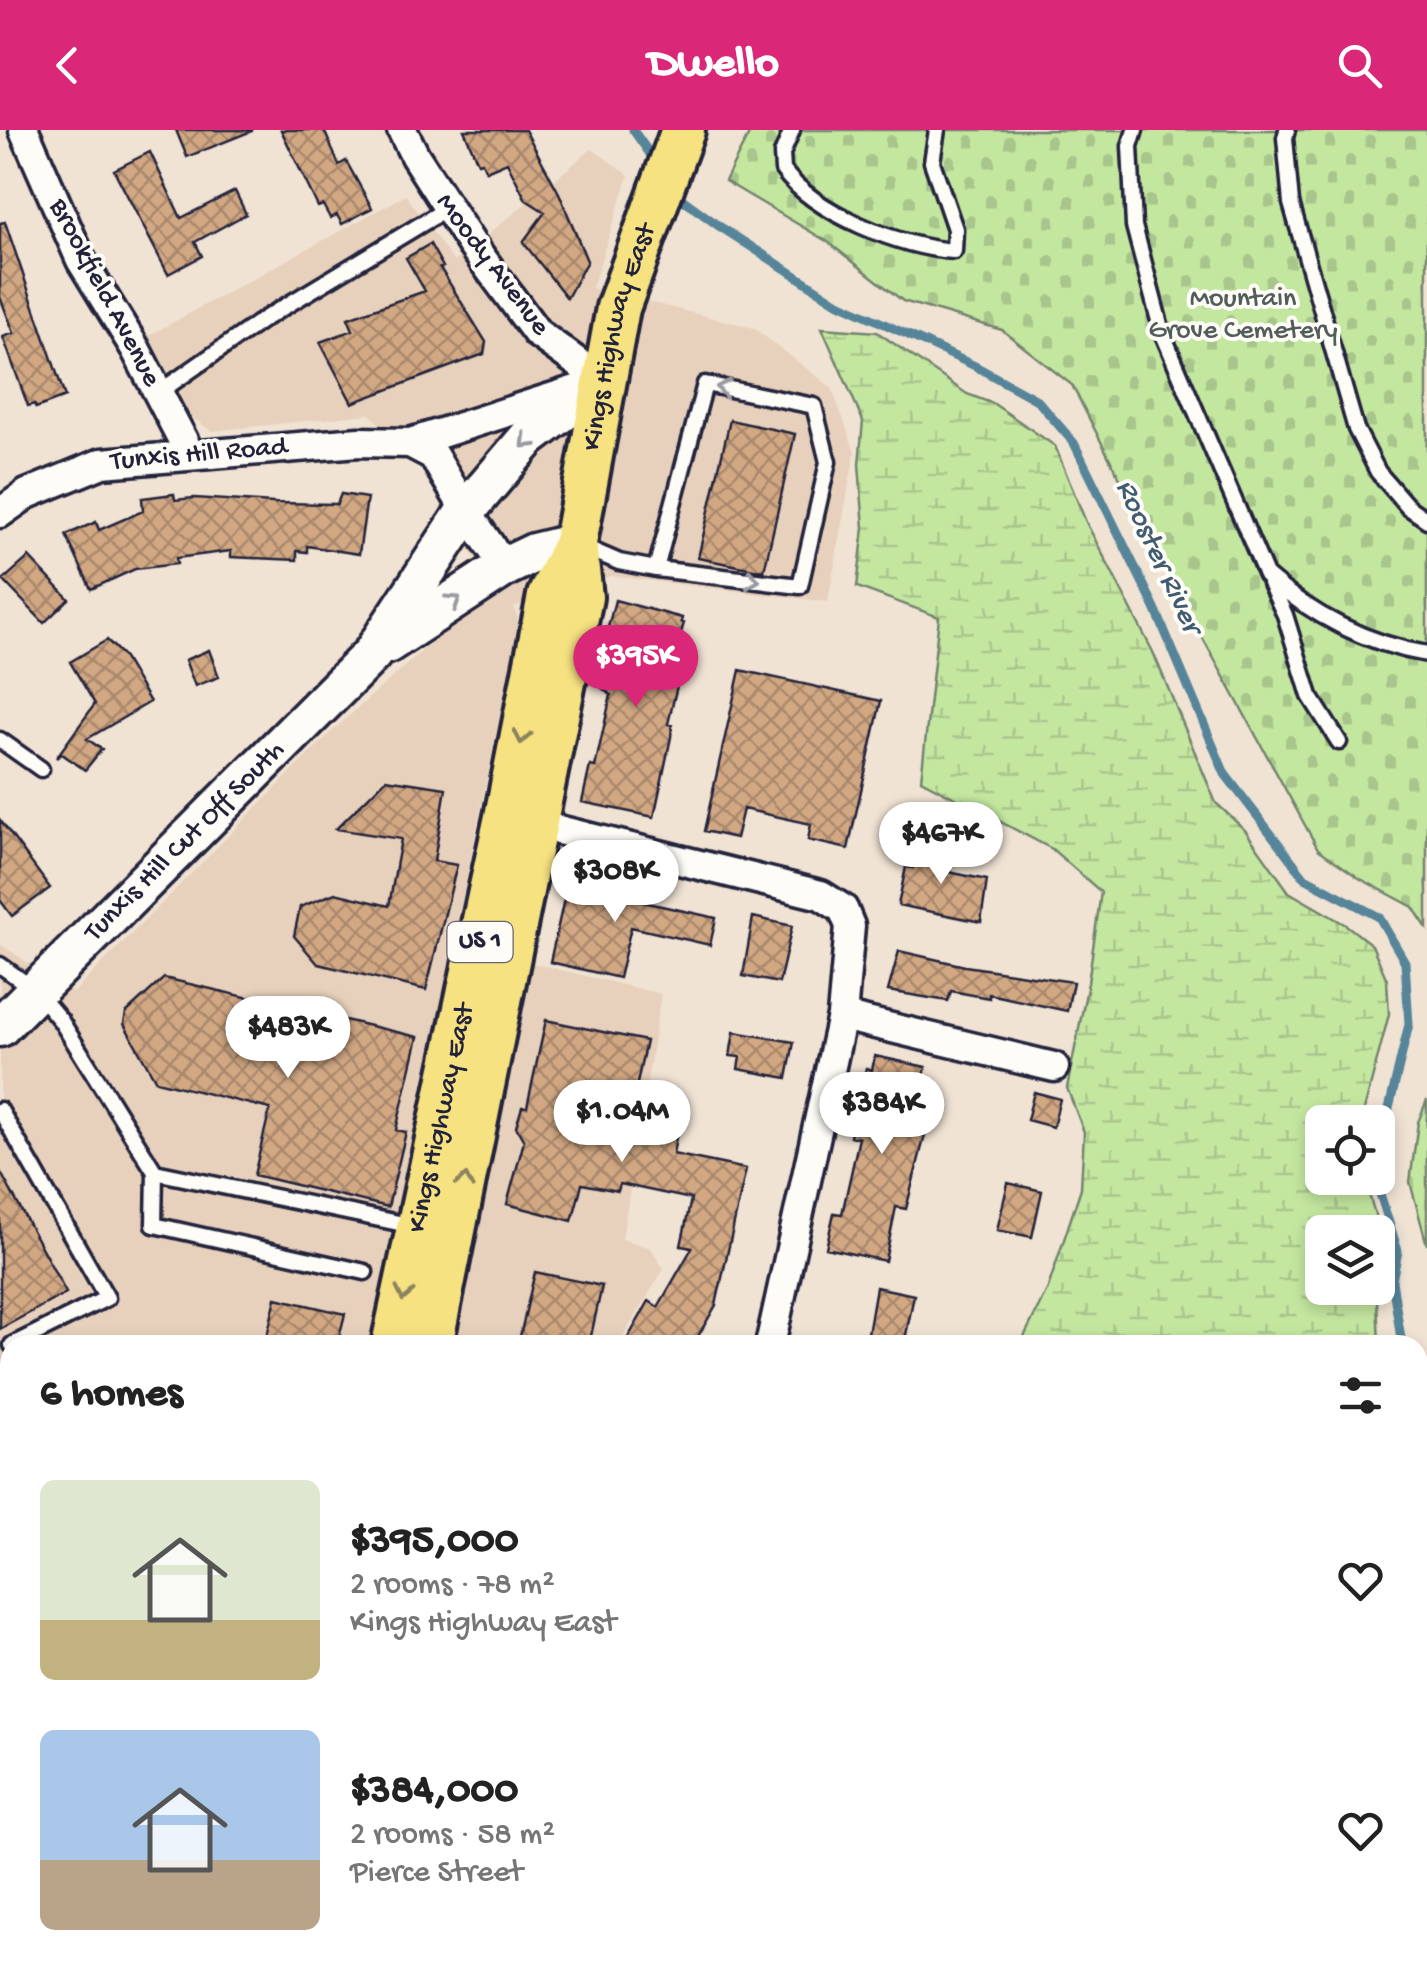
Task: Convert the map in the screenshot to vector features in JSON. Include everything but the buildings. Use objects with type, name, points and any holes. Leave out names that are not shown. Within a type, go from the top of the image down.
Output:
[{"type":"main road","name":"Kings Highway East","points":[[397,1335],[436,1231],[521,821],[549,596],[575,543],[602,381],[624,288],[681,134]]},
{"type":"main road","name":"Tunxis Hill Cut Off South","points":[[0,1027],[372,654],[466,511],[528,438],[602,381]]},
{"type":"main road","name":"Tunxis Hill Cut Off South","points":[[372,654],[505,567],[534,553],[575,543]]},
{"type":"main road","name":"Kings Highway East","points":[[431,1335],[436,1231]]},
{"type":"street","name":"Brookfield Avenue","points":[[24,130],[82,260],[190,454]]},
{"type":"street","name":"Moody Avenue","points":[[402,130],[448,208],[537,334],[602,381]]},
{"type":"street","name":"Tunxis Hill Road","points":[[0,512],[27,494],[102,462],[359,442],[410,443],[602,381]]},
{"type":"street","points":[[410,443],[433,455],[505,567]]},
{"type":"street","points":[[521,821],[822,895],[844,909],[850,926],[842,1016],[772,1335]]},
{"type":"street","points":[[842,1016],[1054,1068]]},
{"type":"lane","points":[[792,130],[782,154],[782,170],[810,197],[891,240],[925,250],[954,251],[955,229],[932,162],[937,130]]},
{"type":"lane","points":[[1135,130],[1130,146],[1134,226],[1162,332],[1285,615],[1310,696],[1339,742]]},
{"type":"lane","points":[[1287,130],[1284,138],[1291,203],[1356,429],[1378,472],[1408,506],[1427,520]]},
{"type":"lane","points":[[158,392],[264,320],[448,208]]},
{"type":"lane","points":[[575,543],[619,562],[656,569],[800,586],[828,462],[814,406],[706,384],[656,569]]},
{"type":"lane","points":[[1266,575],[1298,603],[1326,619],[1396,649],[1427,654]]},
{"type":"lane","points":[[0,740],[41,769]]},
{"type":"lane","points":[[0,966],[36,991],[60,1021],[154,1172],[154,1225],[365,1272]]},
{"type":"lane","points":[[0,1110],[107,1298],[31,1335]]},
{"type":"lane","points":[[154,1172],[436,1231]]},
{"type":"shaded area","points":[[592,149],[629,175],[592,288],[754,328],[832,388],[855,452],[828,602],[611,576],[514,607],[519,623],[453,944],[661,994],[622,1239],[651,1248],[664,1269],[624,1335],[0,1335],[0,944],[73,993],[331,732],[481,598],[476,559],[446,519],[447,495],[370,414],[212,431],[186,414],[146,337],[406,195],[454,262]]},
{"type":"green space","name":"Mountain Grove Cemetery","points":[[751,130],[1427,130],[1427,928],[1413,907],[1359,878],[1318,849],[1183,602],[1072,385],[1002,330],[903,301],[828,242],[725,181]]},
{"type":"green space","points":[[822,328],[877,332],[967,394],[994,404],[1055,446],[1086,522],[1153,652],[1216,803],[1245,830],[1289,892],[1372,945],[1387,980],[1389,1014],[1365,1105],[1305,1105],[1305,1195],[1369,1195],[1375,1215],[1305,1215],[1305,1305],[1377,1305],[1379,1335],[1025,1335],[1048,1288],[1081,1188],[1084,1132],[1067,1088],[1101,892],[1052,849],[921,780],[939,617],[857,587],[864,528],[859,464],[863,421]]},
{"type":"green space","points":[[1427,1100],[1427,1245],[1410,1182],[1418,1122]]},
{"type":"waterway","name":"Rooster River","points":[[633,130],[657,164]]},
{"type":"waterway","name":"Rooster River","points":[[675,189],[682,199],[719,226],[835,301],[975,366],[1037,400],[1074,443],[1155,608],[1225,774],[1305,878],[1379,917],[1405,962],[1409,1024],[1390,1105]]},
{"type":"waterway","name":"Rooster River","points":[[1380,1195],[1398,1251],[1392,1281],[1400,1335]]}]
